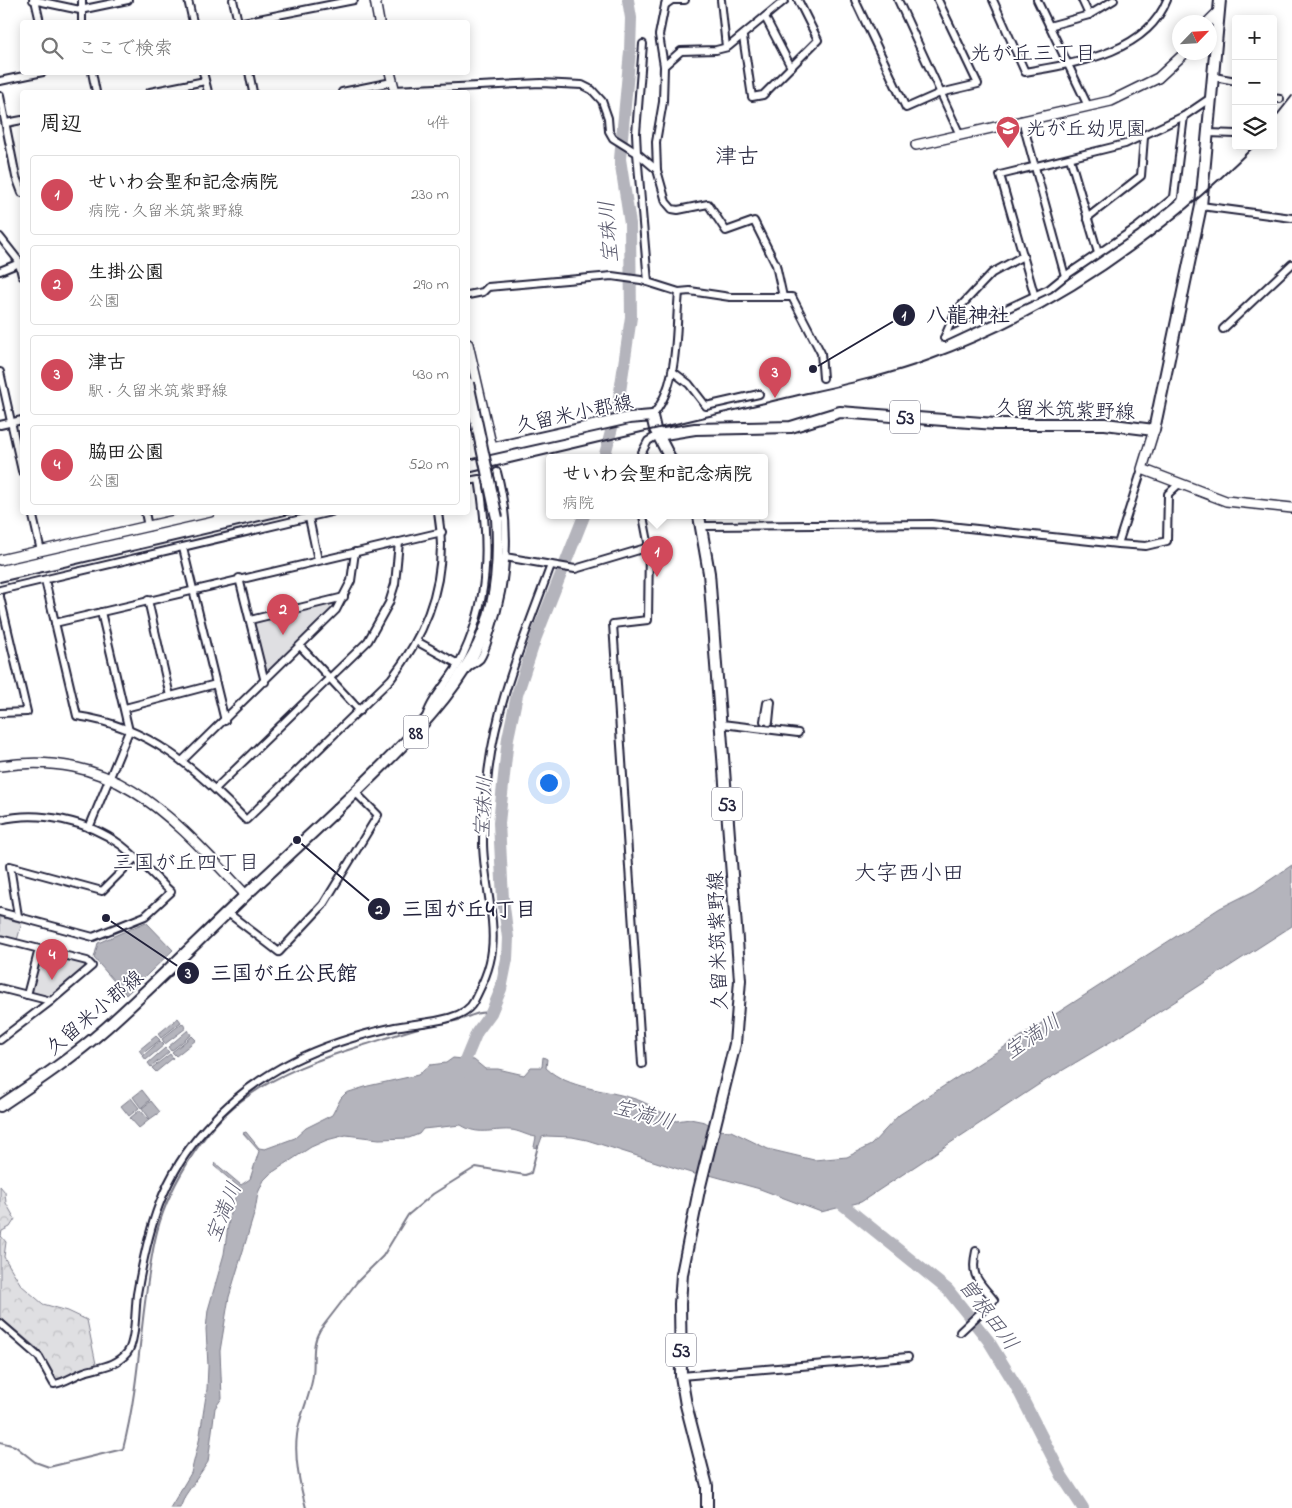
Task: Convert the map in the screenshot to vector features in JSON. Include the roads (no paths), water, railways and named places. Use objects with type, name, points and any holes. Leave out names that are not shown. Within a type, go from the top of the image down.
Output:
[{"type":"main road","name":"久留米筑紫野線","points":[[658,435],[695,429],[791,427],[840,412],[995,424],[1105,424],[1154,430],[1201,206],[1200,193],[1212,97],[1220,0]]},
{"type":"main road","name":"久留米小郡線","points":[[0,1105],[47,1075],[105,1028],[356,792],[423,724],[460,668],[474,653],[490,607],[497,563],[497,518],[470,392]]},
{"type":"main road","name":"久留米小郡線","points":[[470,453],[629,418],[652,416],[653,426],[658,435]]},
{"type":"main road","points":[[658,435],[668,454]]},
{"type":"main road","name":"久留米筑紫野線","points":[[700,521],[709,573],[740,980],[735,1044],[699,1190],[682,1274],[680,1304],[681,1376],[686,1405],[707,1486],[707,1508]]},
{"type":"street","points":[[39,20],[34,0],[80,10],[128,0]]},
{"type":"street","points":[[82,0],[80,10],[82,20]]},
{"type":"street","points":[[188,0],[193,20]]},
{"type":"street","points":[[234,0],[238,20]]},
{"type":"street","points":[[253,20],[354,0]]},
{"type":"street","points":[[375,0],[380,20]]},
{"type":"street","points":[[685,0],[672,0],[666,3],[659,34],[664,66],[663,102],[656,142],[657,170],[666,202],[672,208],[678,210],[708,204],[726,230],[754,221],[776,265],[783,296]]},
{"type":"street","points":[[721,0],[726,47]]},
{"type":"street","points":[[664,66],[681,51],[716,50],[726,47],[743,37],[785,0]]},
{"type":"street","points":[[743,37],[752,97],[763,95],[818,40],[798,0]]},
{"type":"street","points":[[855,0],[906,108],[940,93],[978,84],[938,0]]},
{"type":"street","points":[[898,0],[960,135]]},
{"type":"street","points":[[993,0],[1025,72],[1108,53],[1135,39],[1152,24],[1166,0]]},
{"type":"street","points":[[1037,0],[1066,64],[1088,106]]},
{"type":"street","points":[[1082,0],[1089,15]]},
{"type":"street","points":[[1050,26],[1089,15],[1114,0]]},
{"type":"street","points":[[1215,15],[1218,12]]},
{"type":"street","points":[[765,17],[791,67]]},
{"type":"street","points":[[643,44],[635,151],[648,282]]},
{"type":"street","points":[[916,145],[1111,100],[1136,90],[1158,78],[1177,60]]},
{"type":"street","points":[[0,81],[29,75]]},
{"type":"street","points":[[93,75],[96,90]]},
{"type":"street","points":[[204,75],[207,90]]},
{"type":"street","points":[[250,75],[253,90]]},
{"type":"street","points":[[1214,77],[1232,80]]},
{"type":"street","points":[[160,90],[205,81]]},
{"type":"street","points":[[355,90],[393,84],[541,83],[582,85],[592,90],[602,101],[608,118],[609,131],[613,138],[635,151],[657,170]]},
{"type":"street","points":[[0,96],[16,177],[20,188]]},
{"type":"street","points":[[1035,296],[1000,175],[1126,144],[1144,137],[1184,116],[1212,97]]},
{"type":"street","points":[[1023,256],[992,273],[986,279],[956,311],[944,338],[1049,289],[1136,228],[1174,197],[1184,116]]},
{"type":"street","points":[[6,123],[20,120]]},
{"type":"street","points":[[1022,120],[1065,276]]},
{"type":"street","points":[[1208,133],[1232,134]]},
{"type":"street","points":[[1087,218],[1141,176],[1144,137]]},
{"type":"street","points":[[1070,158],[1098,254]]},
{"type":"street","points":[[1201,206],[1292,218]]},
{"type":"street","points":[[0,237],[20,262]]},
{"type":"street","points":[[0,271],[20,263]]},
{"type":"street","points":[[1223,328],[1292,264]]},
{"type":"street","points":[[470,295],[483,292],[488,287],[612,276],[641,280],[679,292],[690,291],[730,297],[792,296],[821,353],[823,378]]},
{"type":"street","points":[[652,416],[662,401],[672,371],[679,292]]},
{"type":"street","points":[[470,362],[492,448]]},
{"type":"street","points":[[672,371],[689,384],[706,406],[759,394]]},
{"type":"street","points":[[0,372],[20,454]]},
{"type":"street","points":[[0,425],[20,420]]},
{"type":"street","points":[[1118,544],[1154,430]]},
{"type":"street","points":[[641,454],[648,441],[658,435]]},
{"type":"street","points":[[1142,470],[1226,501],[1292,508]]},
{"type":"street","points":[[460,668],[480,658],[499,608],[505,557],[506,526],[502,492],[497,472]]},
{"type":"street","points":[[460,668],[474,623],[486,573],[487,542],[479,479],[470,481]]},
{"type":"street","points":[[700,521],[931,524],[1146,546],[1167,541],[1168,494],[1180,483]]},
{"type":"street","points":[[33,515],[41,551]]},
{"type":"street","points":[[146,515],[148,526]]},
{"type":"street","points":[[0,560],[197,515]]},
{"type":"street","points":[[0,590],[320,515]]},
{"type":"street","points":[[45,580],[77,716],[94,718],[130,731],[183,760],[216,789],[246,820],[391,679],[418,642],[436,598],[440,572],[442,532],[439,515]]},
{"type":"street","points":[[309,518],[318,560]]},
{"type":"street","points":[[642,1064],[613,624],[648,620],[649,547],[644,519]]},
{"type":"street","points":[[55,623],[192,589],[442,532]]},
{"type":"street","points":[[216,789],[368,641],[389,602],[395,584],[399,542]]},
{"type":"street","points":[[505,557],[571,568],[649,547]]},
{"type":"street","points":[[183,548],[226,721]]},
{"type":"street","points":[[183,760],[226,721],[336,610],[344,597],[354,570],[355,552]]},
{"type":"street","points":[[0,1323],[39,1357],[54,1384],[87,1371],[104,1369],[121,1358],[131,1346],[145,1254],[157,1208],[169,1177],[198,1137],[225,1106],[271,1072],[313,1053],[352,1039],[395,1027],[444,1019],[468,1011],[488,972],[493,948],[483,841],[487,781],[494,737],[519,647],[553,565]]},
{"type":"street","points":[[239,578],[265,682]]},
{"type":"street","points":[[0,597],[27,712],[0,713]]},
{"type":"street","points":[[250,620],[344,597]]},
{"type":"street","points":[[148,600],[170,696]]},
{"type":"street","points":[[90,828],[130,731],[101,612]]},
{"type":"street","points":[[418,642],[460,668]]},
{"type":"street","points":[[301,647],[360,711]]},
{"type":"street","points":[[125,708],[216,684]]},
{"type":"street","points":[[765,729],[766,721]]},
{"type":"street","points":[[722,724],[798,733]]},
{"type":"street","points":[[0,766],[22,763],[67,766],[111,780],[146,798],[170,817],[246,895]]},
{"type":"street","points":[[228,913],[279,952],[323,905],[378,815],[356,792]]},
{"type":"street","points":[[0,820],[43,818],[90,828],[120,844],[171,892],[139,918],[92,937],[0,912]]},
{"type":"street","points":[[18,916],[10,866],[102,891],[135,858]]},
{"type":"street","points":[[0,939],[87,961],[92,966],[52,1001],[0,1040]]},
{"type":"street","points":[[27,995],[39,949]]},
{"type":"street","points":[[0,988],[52,1001]]},
{"type":"street","points":[[960,1332],[994,1300],[976,1278],[972,1268],[976,1251]]},
{"type":"street","points":[[681,1376],[908,1357]]},
{"type":"water","name":"宝満川","points":[[1292,865],[1292,926],[1137,1026],[1038,1085],[861,1202],[821,1212],[760,1189],[706,1174],[694,1174],[587,1140],[572,1137],[546,1136],[542,1137],[538,1148],[534,1147],[536,1137],[516,1131],[479,1131],[461,1125],[423,1129],[419,1134],[409,1138],[379,1139],[346,1135],[311,1147],[270,1174],[264,1180],[258,1193],[255,1211],[229,1297],[220,1351],[222,1398],[215,1408],[208,1462],[185,1496],[180,1508],[170,1508],[191,1473],[199,1441],[207,1389],[206,1329],[208,1310],[224,1254],[230,1212],[239,1187],[214,1166],[215,1163],[241,1185],[250,1179],[259,1151],[243,1133],[246,1132],[259,1148],[265,1149],[295,1138],[306,1128],[332,1115],[341,1098],[346,1093],[418,1075],[430,1065],[446,1063],[453,1058],[474,1060],[485,1069],[498,1069],[524,1075],[531,1067],[542,1067],[543,1057],[547,1059],[546,1068],[565,1080],[587,1088],[638,1100],[676,1121],[690,1119],[705,1122],[717,1130],[731,1131],[768,1149],[814,1160],[847,1157],[871,1145],[899,1115],[1220,908],[1254,891]]},
{"type":"water","points":[[146,922],[173,950],[126,995],[94,958],[98,943]]},
{"type":"water","points":[[178,1018],[181,1022],[161,1038],[158,1034]]},
{"type":"water","points":[[182,1023],[186,1028],[165,1044],[162,1039]]},
{"type":"water","points":[[188,1030],[191,1035],[171,1051],[168,1047]]},
{"type":"water","points":[[156,1036],[160,1040],[142,1054],[139,1050]]},
{"type":"water","points":[[192,1036],[196,1040],[176,1056],[172,1052]]},
{"type":"water","points":[[160,1041],[164,1045],[146,1060],[143,1056]]},
{"type":"water","points":[[165,1048],[169,1052],[151,1067],[148,1063]]},
{"type":"water","points":[[170,1054],[173,1058],[156,1072],[152,1068]]},
{"type":"water","points":[[142,1090],[150,1100],[141,1108],[133,1097]]},
{"type":"water","points":[[131,1098],[139,1108],[129,1116],[121,1106]]},
{"type":"water","points":[[151,1101],[160,1112],[150,1119],[142,1108]]},
{"type":"water","points":[[140,1110],[149,1120],[139,1128],[130,1118]]},
{"type":"waterway","name":"宝珠川","points":[[605,454],[618,405],[631,317],[630,224],[620,159],[630,51],[631,18],[628,0]]},
{"type":"waterway","name":"宝珠川","points":[[460,1073],[477,1032],[491,1013],[501,989],[507,959],[508,938],[503,899],[499,823],[508,738],[517,695],[536,637],[583,519]]},
{"type":"waterway","points":[[0,1442],[15,1446],[35,1462],[49,1467],[123,1449],[137,1370],[150,1266],[160,1221],[167,1202],[187,1163],[199,1145],[227,1113],[255,1091],[300,1067],[418,1028],[455,1021],[478,1013],[491,1013]]},
{"type":"waterway","points":[[306,1508],[298,1472],[296,1444],[300,1420],[312,1383],[314,1346],[320,1330],[357,1282],[383,1256],[408,1215],[433,1194],[476,1167],[525,1175],[531,1173],[538,1146]]},
{"type":"waterway","name":"曽根田川","points":[[832,1196],[948,1290],[988,1340],[1015,1384],[1062,1476],[1083,1508]]},
{"type":"railway","points":[[1277,115],[1292,96]]},
{"type":"railway","points":[[548,454],[870,378],[910,367],[975,342],[1019,321],[1103,271],[1143,243],[1181,212],[1250,150]]},
{"type":"railway","points":[[470,473],[546,455]]},
{"type":"railway","points":[[0,582],[285,515]]},
{"type":"place","name":"光が丘幼児園","points":[[1008,149]]},
{"type":"place","name":"八龍神社","points":[[813,369]]},
{"type":"place","name":"津古","points":[[775,398]]},
{"type":"place","name":"せいわ会聖和記念病院","points":[[657,577]]},
{"type":"place","name":"生掛公園","points":[[283,635]]},
{"type":"place","name":"三国が丘4丁目","points":[[297,840]]},
{"type":"place","name":"三国が丘公民館","points":[[106,918]]},
{"type":"place","name":"脇田公園","points":[[52,980]]},
{"type":"district","name":"光が丘三丁目","points":[[1033,53]]},
{"type":"district","name":"津古","points":[[737,155]]},
{"type":"district","name":"三国が丘四丁目","points":[[186,862]]},
{"type":"district","name":"大字西小田","points":[[909,872]]}]
